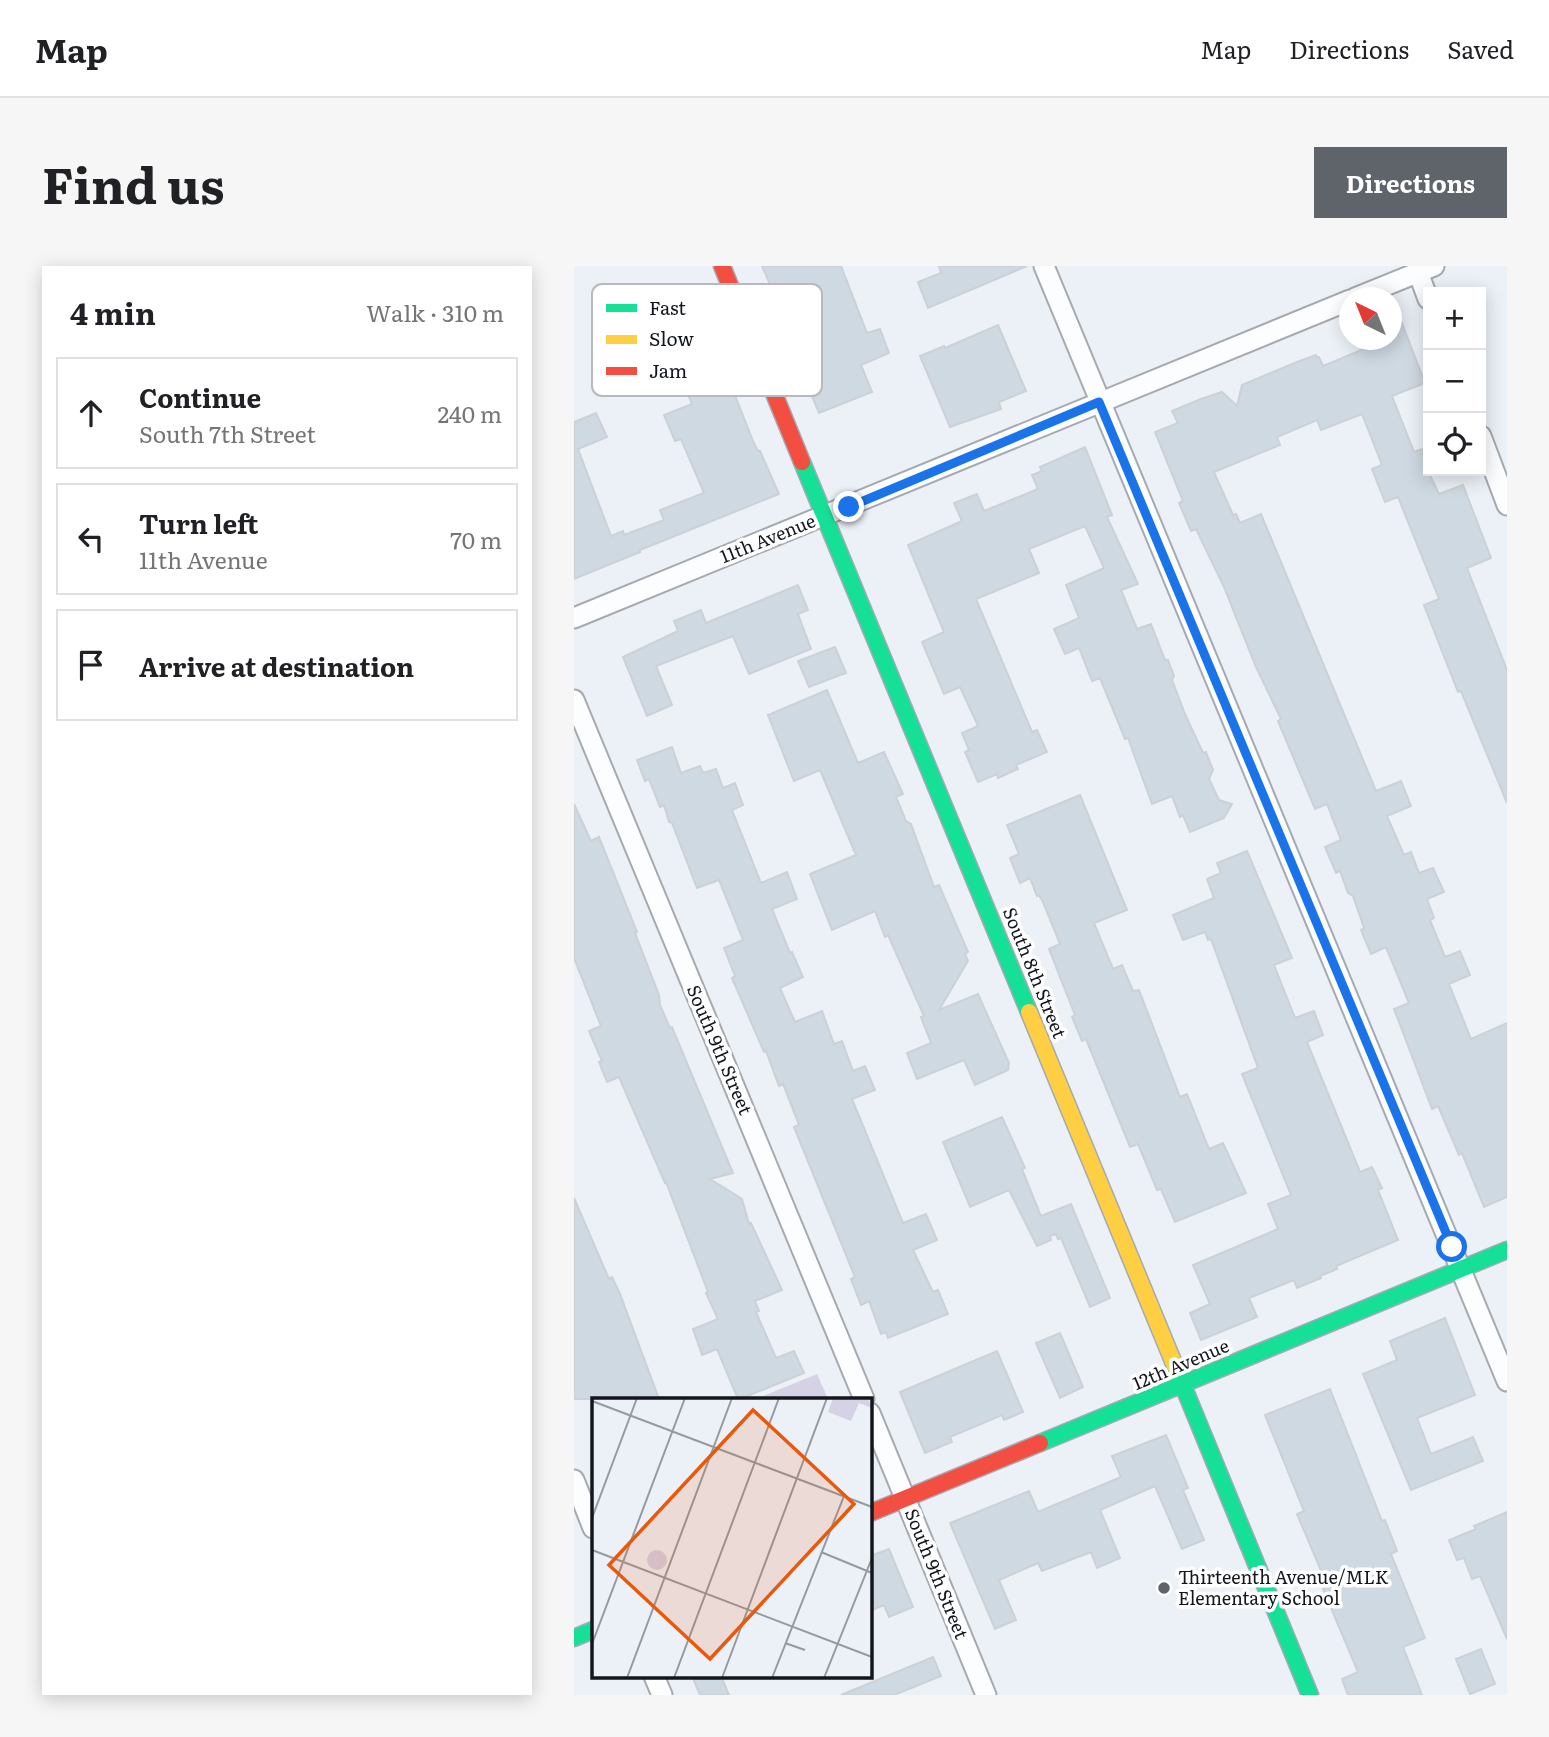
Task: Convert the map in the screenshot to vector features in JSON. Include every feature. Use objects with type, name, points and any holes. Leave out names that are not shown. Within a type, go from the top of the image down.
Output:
[{"type":"street","name":"South 8th Street","points":[[722,266],[729,284]]},
{"type":"street","points":[[1044,266],[1507,1381]]},
{"type":"street","points":[[1382,287],[1426,269],[1427,287]]},
{"type":"street","name":"11th Avenue","points":[[574,618],[1339,304]]},
{"type":"street","name":"South 8th Street","points":[[775,396],[1310,1695]]},
{"type":"street","points":[[1486,449],[1507,505]]},
{"type":"street","name":"South 9th Street","points":[[574,700],[864,1398]]},
{"type":"street","name":"12th Avenue","points":[[872,1512],[1507,1250]]},
{"type":"street","name":"South 9th Street","points":[[872,1418],[986,1695]]},
{"type":"street","points":[[574,1480],[592,1525]]},
{"type":"street","points":[[574,1638],[592,1630]]},
{"type":"street","points":[[655,1678],[662,1695]]},
{"type":"shaded area","points":[[817,1374],[828,1398],[758,1398]]},
{"type":"building","points":[[762,266],[841,266],[867,333],[880,329],[889,353],[861,365],[872,392],[819,413],[812,396],[822,396],[822,284],[770,284]]},
{"type":"building","points":[[939,266],[1027,266],[928,308],[918,282],[941,273]]},
{"type":"building","points":[[1402,323],[1423,384],[1392,396],[1414,452],[1422,449],[1423,476],[1430,476],[1439,494],[1463,485],[1491,558],[1467,568],[1507,670],[1507,803],[1461,691],[1458,692],[1424,605],[1439,599],[1398,497],[1385,502],[1372,469],[1382,465],[1362,414],[1321,430],[1317,420],[1277,437],[1280,445],[1214,472],[1233,515],[1236,514],[1240,523],[1261,514],[1376,791],[1401,781],[1411,806],[1387,816],[1404,855],[1411,852],[1419,873],[1433,868],[1444,892],[1427,899],[1434,918],[1430,920],[1445,957],[1460,951],[1470,975],[1449,984],[1471,1039],[1507,1023],[1507,1197],[1484,1207],[1462,1153],[1459,1155],[1438,1106],[1432,1109],[1394,1009],[1409,1003],[1386,947],[1371,954],[1361,930],[1364,928],[1353,896],[1348,893],[1340,871],[1336,873],[1325,847],[1341,840],[1327,804],[1315,809],[1278,721],[1281,719],[1256,667],[1224,587],[1196,529],[1191,531],[1179,503],[1183,501],[1155,432],[1178,423],[1172,411],[1201,399],[1222,392],[1237,406],[1242,385],[1316,355],[1323,366],[1362,350],[1402,350]]},
{"type":"building","points":[[998,325],[1026,391],[999,402],[1001,409],[950,427],[920,356]]},
{"type":"building","points":[[689,396],[735,396],[779,494],[574,579],[574,422],[596,413],[607,437],[578,449],[611,536],[623,531],[624,535],[664,520],[660,510],[704,493],[681,439],[675,441],[664,415],[692,404]]},
{"type":"building","points":[[1085,447],[1112,515],[1107,517],[1138,584],[1121,590],[1137,629],[1151,624],[1165,660],[1168,660],[1174,676],[1172,680],[1185,714],[1213,770],[1209,779],[1219,800],[1232,804],[1224,818],[1190,832],[1183,815],[1180,817],[1172,796],[1152,804],[1128,738],[1125,739],[1100,678],[1092,681],[1079,648],[1065,654],[1054,629],[1079,618],[1066,585],[1104,568],[1085,526],[1029,549],[1039,573],[976,599],[1032,732],[1037,730],[1047,752],[1016,765],[1018,769],[998,778],[997,774],[978,782],[965,752],[969,750],[962,733],[978,726],[960,687],[944,694],[922,642],[944,632],[908,545],[962,521],[954,503],[977,494],[984,511],[1038,489],[1032,475],[1042,471],[1040,467]]},
{"type":"building","points":[[798,585],[808,610],[798,614],[811,649],[749,674],[733,636],[656,666],[672,705],[647,716],[623,657],[678,631],[674,621],[701,610],[706,623]]},
{"type":"building","points":[[835,647],[846,673],[809,687],[798,661]]},
{"type":"building","points":[[827,690],[858,763],[884,752],[903,794],[896,797],[906,821],[911,824],[934,887],[939,885],[968,952],[965,954],[968,961],[939,1010],[978,994],[1009,1063],[1008,1070],[975,1085],[964,1060],[917,1079],[907,1053],[931,1043],[921,1017],[924,1016],[888,935],[885,937],[875,911],[832,930],[810,874],[856,855],[820,770],[794,781],[768,715]]},
{"type":"building","points":[[672,747],[681,773],[700,766],[703,773],[716,769],[723,788],[735,783],[743,805],[732,810],[761,883],[787,872],[797,899],[772,909],[803,977],[780,988],[795,1022],[822,1011],[834,1044],[842,1041],[853,1071],[865,1066],[875,1090],[852,1099],[903,1223],[926,1214],[937,1240],[913,1250],[933,1292],[938,1290],[948,1314],[888,1338],[886,1332],[881,1334],[869,1301],[861,1305],[851,1279],[855,1277],[794,1127],[799,1125],[783,1084],[779,1086],[732,978],[735,976],[724,948],[743,940],[719,880],[697,888],[664,805],[660,807],[649,779],[645,781],[637,760]]},
{"type":"building","points":[[1080,795],[1127,910],[1094,923],[1113,969],[1122,965],[1133,991],[1139,990],[1180,1097],[1187,1094],[1209,1149],[1223,1143],[1246,1193],[1175,1222],[1161,1189],[1157,1190],[1138,1144],[1130,1147],[1086,1039],[1082,1041],[1072,1017],[1075,1015],[1049,949],[1060,944],[1043,902],[1039,895],[1037,896],[1030,878],[1020,883],[1010,858],[1019,854],[1007,825]]},
{"type":"building","points":[[574,804],[591,841],[599,837],[637,932],[635,933],[659,995],[660,1005],[670,1028],[672,1027],[733,1173],[710,1179],[742,1199],[749,1224],[751,1223],[782,1290],[755,1301],[759,1311],[756,1312],[776,1358],[794,1351],[804,1373],[738,1398],[717,1349],[702,1355],[693,1329],[718,1319],[666,1182],[619,1077],[607,1082],[599,1062],[602,1061],[589,1031],[601,1026],[574,958]]},
{"type":"building","points":[[1247,851],[1292,958],[1274,965],[1295,1018],[1314,1011],[1323,1035],[1307,1042],[1360,1172],[1372,1167],[1382,1188],[1378,1190],[1398,1240],[1336,1266],[1337,1269],[1297,1288],[1294,1280],[1249,1298],[1257,1317],[1201,1340],[1190,1313],[1210,1304],[1193,1265],[1278,1229],[1268,1204],[1291,1195],[1242,1074],[1258,1068],[1211,939],[1208,940],[1205,932],[1183,940],[1173,915],[1214,898],[1207,879],[1221,873],[1217,863]]},
{"type":"building","points":[[1002,1117],[1025,1168],[1022,1169],[1041,1216],[1071,1204],[1110,1298],[1090,1307],[1061,1238],[1058,1239],[1056,1234],[1050,1236],[1051,1240],[1037,1246],[1009,1190],[970,1207],[943,1142]]},
{"type":"building","points":[[574,1198],[609,1279],[612,1277],[620,1294],[659,1398],[574,1399]]},
{"type":"building","points":[[1445,1318],[1475,1395],[1417,1418],[1431,1454],[1473,1437],[1483,1461],[1411,1490],[1363,1374],[1397,1360],[1390,1341]]},
{"type":"building","points":[[1060,1333],[1083,1387],[1060,1398],[1036,1343]]},
{"type":"building","points":[[997,1351],[1023,1412],[1004,1420],[1002,1415],[950,1437],[952,1442],[925,1453],[900,1392]]},
{"type":"building","points":[[1330,1389],[1382,1521],[1385,1520],[1397,1551],[1391,1554],[1425,1638],[1403,1647],[1422,1695],[1348,1695],[1342,1679],[1358,1672],[1323,1589],[1328,1587],[1297,1514],[1304,1511],[1265,1415]]},
{"type":"building","points":[[1166,1435],[1188,1488],[1183,1490],[1204,1540],[1182,1549],[1155,1486],[1100,1510],[1120,1558],[1097,1568],[1091,1552],[1042,1571],[1038,1563],[999,1580],[1016,1620],[995,1629],[950,1523],[1029,1491],[1038,1512],[1121,1477],[1112,1456]]},
{"type":"building","points":[[1507,1512],[1507,1639],[1480,1576],[1472,1579],[1464,1558],[1457,1560],[1449,1540]]},
{"type":"building","points":[[889,1549],[913,1607],[889,1617],[884,1605],[872,1610],[872,1555]]},
{"type":"building","points":[[1481,1649],[1495,1684],[1470,1694],[1456,1659]]},
{"type":"building","points":[[933,1657],[941,1676],[894,1695],[841,1695]]},
{"type":"building","points":[[693,1678],[722,1678],[729,1695],[700,1695]]},
{"type":"traffic: fast","points":[[802,462],[1029,1012]]},
{"type":"traffic: fast","points":[[1040,1443],[1507,1250]]},
{"type":"traffic: fast","points":[[1175,1366],[1310,1695]]},
{"type":"traffic: fast","points":[[574,1638],[592,1630]]},
{"type":"traffic: slow","points":[[1029,1012],[1175,1366]]},
{"type":"traffic: jam","points":[[722,266],[729,284]]},
{"type":"traffic: jam","points":[[775,396],[802,462]]},
{"type":"traffic: jam","points":[[872,1512],[1040,1443]]},
{"type":"place","name":"Thirteenth Avenue/MLK Elementary School","points":[[1164,1588]]},
{"type":"route","points":[[849,507],[1099,402],[1452,1247]]}]
